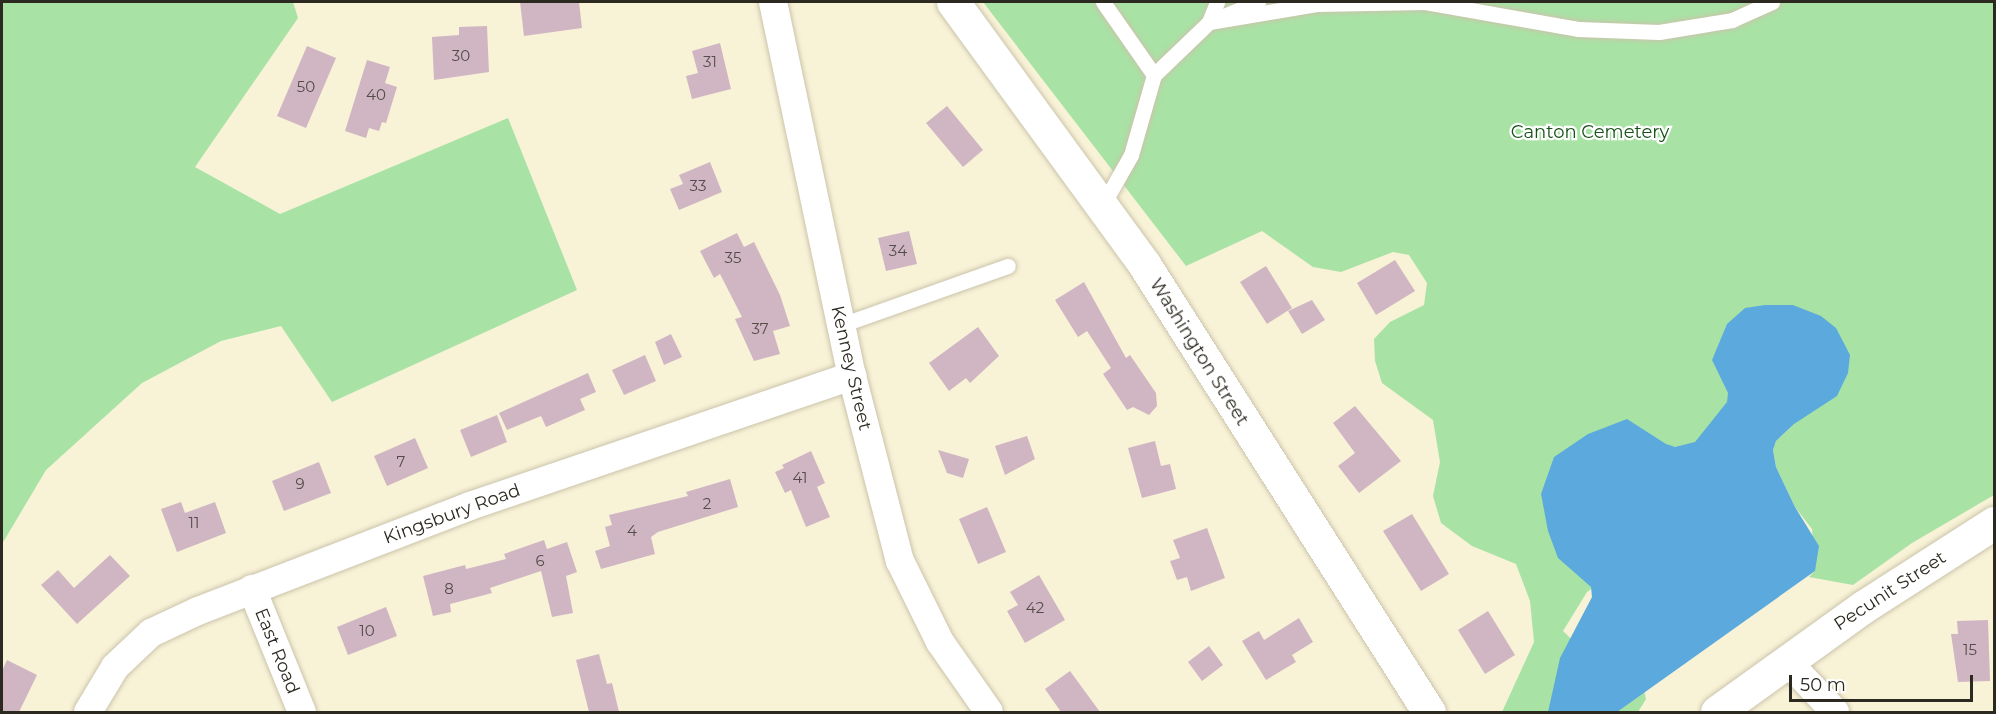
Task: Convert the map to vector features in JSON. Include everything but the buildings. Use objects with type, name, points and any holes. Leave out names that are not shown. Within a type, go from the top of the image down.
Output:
[{"type":"main road","name":"Washington Street","points":[[953,2],[1144,264],[1429,712]]},
{"type":"main road","name":"Pecunit Street","points":[[1717,712],[1787,661],[1995,523]]},
{"type":"street","name":"Kenney Street","points":[[773,2],[852,376],[900,561],[940,642],[989,712]]},
{"type":"street","name":"Kingsbury Road","points":[[88,711],[115,667],[151,633],[252,589],[470,506],[852,376]]},
{"type":"street","name":"East Road","points":[[252,589],[302,712]]},
{"type":"street","points":[[1787,661],[1835,712]]},
{"type":"lane","points":[[1103,2],[1155,75]]},
{"type":"lane","points":[[1209,22],[1216,2]]},
{"type":"lane","points":[[1102,206],[1131,154],[1155,75],[1209,22],[1258,2]]},
{"type":"lane","points":[[1209,22],[1316,4],[1425,2],[1578,29],[1659,32],[1732,20],[1772,2]]},
{"type":"lane","points":[[841,325],[1008,266]]},
{"type":"green space","points":[[2,2],[293,2],[298,18],[195,167],[280,214],[508,118],[577,290],[332,402],[281,326],[221,341],[142,383],[46,470],[2,544]]},
{"type":"green space","name":"Canton Cemetery","points":[[983,2],[1994,2],[1994,495],[1912,543],[1853,585],[1809,577],[1815,571],[1812,529],[1795,507],[1776,467],[1773,450],[1776,441],[1794,424],[1630,562],[1587,592],[1563,631],[1587,654],[1640,674],[1646,699],[1638,712],[1502,712],[1534,642],[1530,601],[1516,564],[1472,546],[1441,523],[1433,496],[1440,462],[1433,420],[1382,383],[1375,361],[1374,339],[1390,322],[1424,305],[1427,283],[1409,255],[1393,252],[1341,272],[1313,267],[1262,231],[1186,266]]},
{"type":"water","points":[[1793,305],[1821,316],[1836,328],[1850,355],[1848,373],[1837,396],[1794,424],[1776,441],[1773,450],[1776,467],[1795,507],[1819,546],[1815,571],[1617,712],[1548,712],[1560,658],[1592,597],[1591,587],[1558,558],[1548,531],[1541,494],[1554,457],[1588,434],[1627,419],[1666,444],[1675,447],[1695,442],[1727,402],[1728,393],[1712,360],[1727,324],[1745,308]]}]
